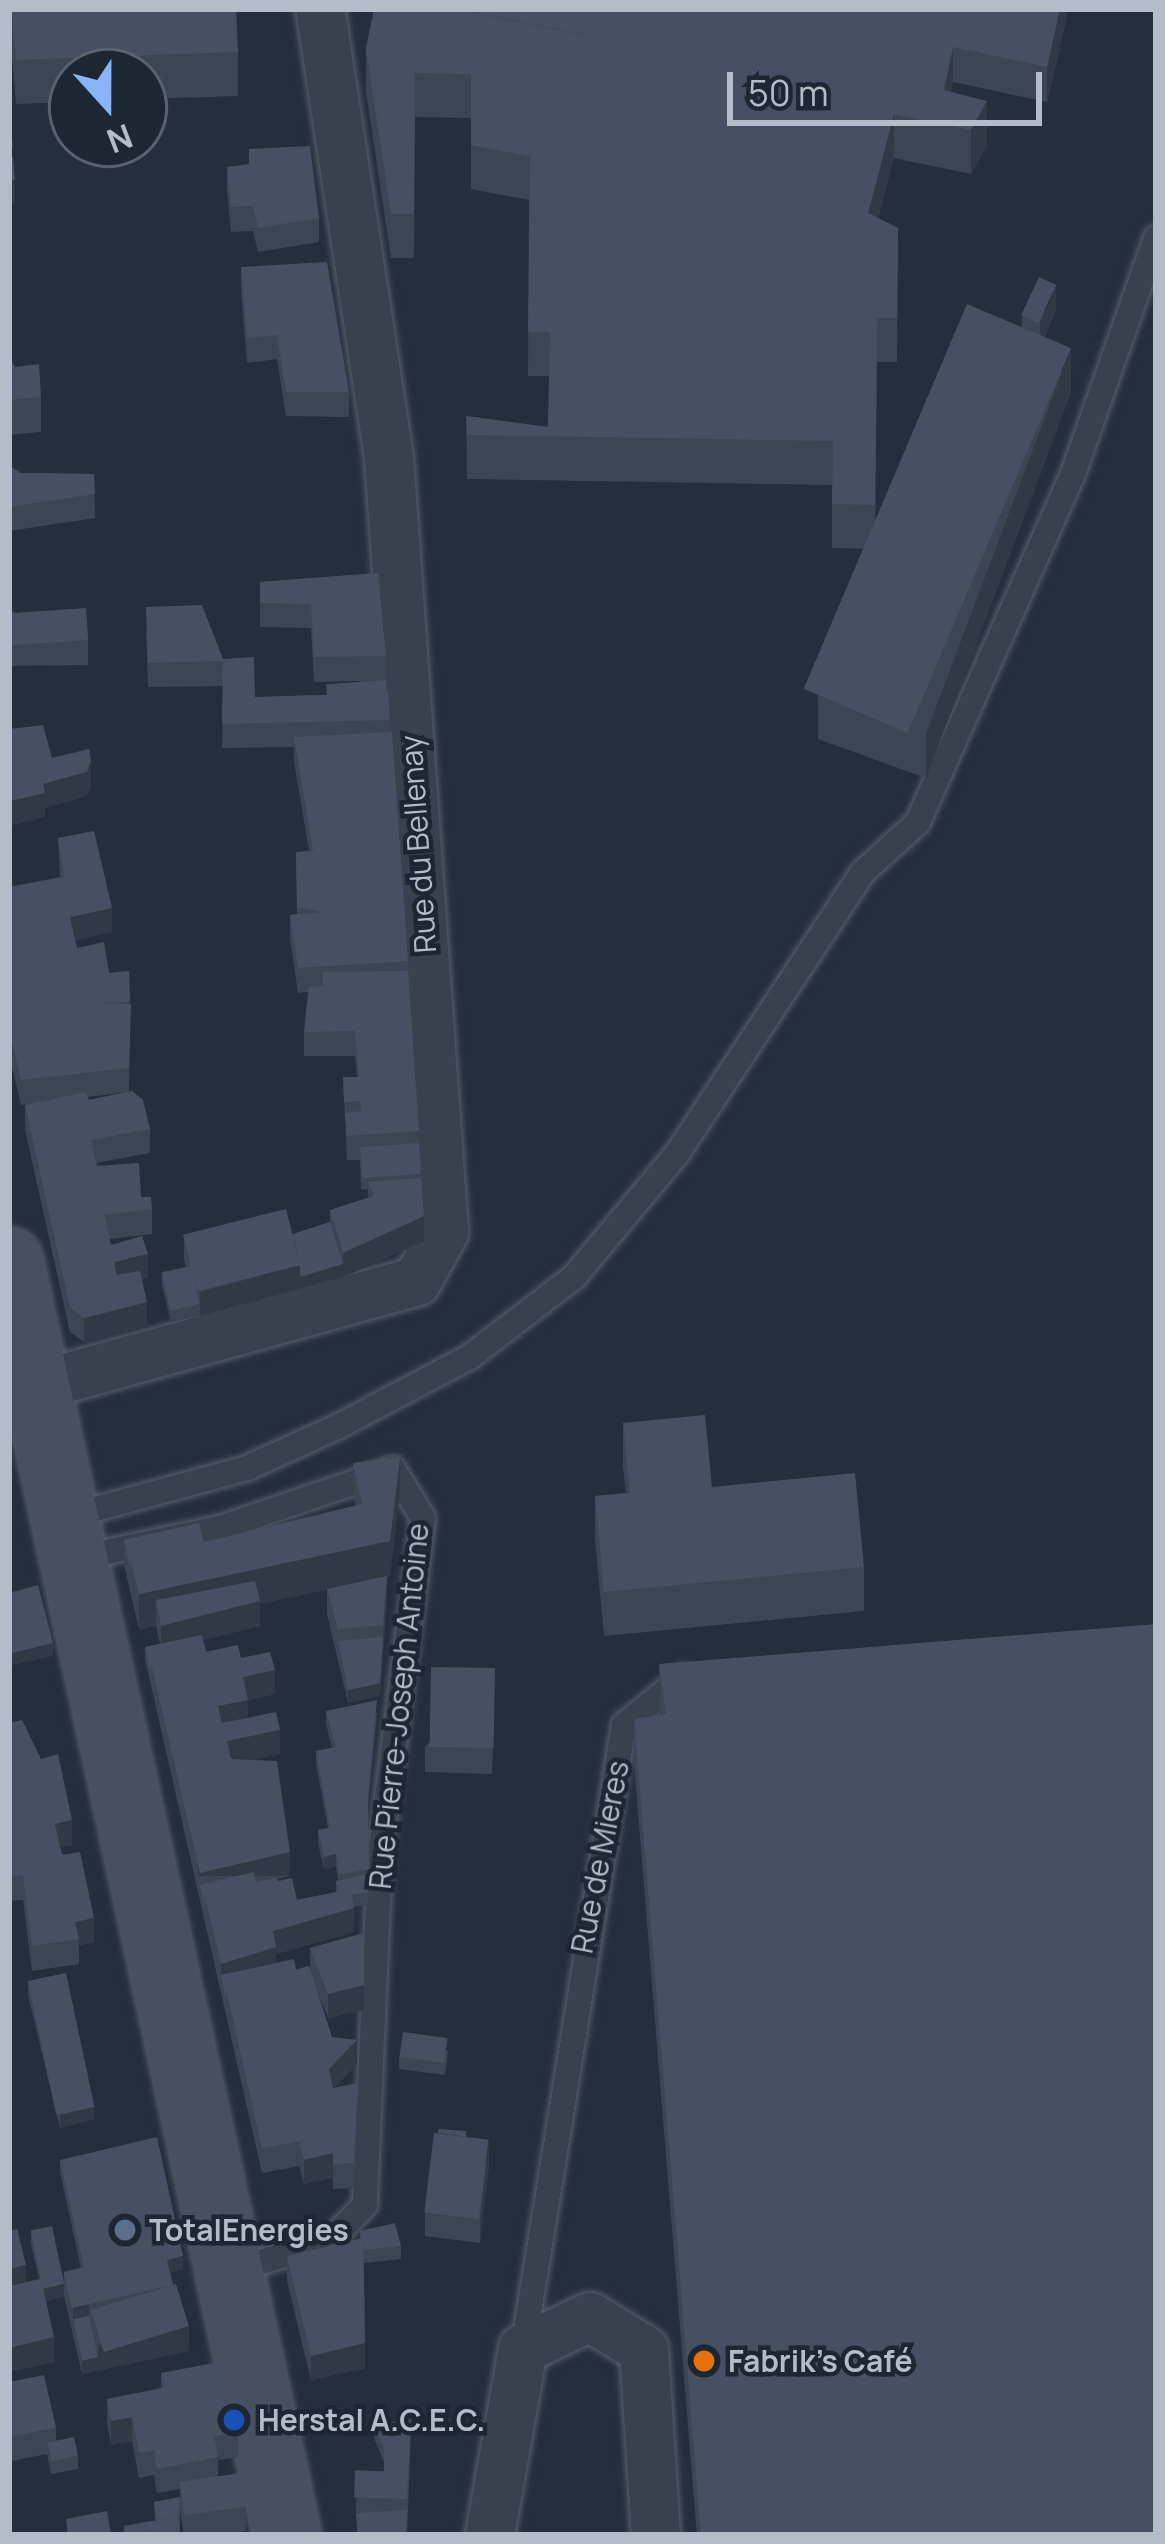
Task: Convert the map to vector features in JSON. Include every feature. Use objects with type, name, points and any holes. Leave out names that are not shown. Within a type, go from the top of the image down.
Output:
[{"type":"street","name":"Rue du Bellenay","points":[[37,1385],[417,1281],[445,1232],[389,458],[320,9]]},
{"type":"street","points":[[9,1261],[237,2269],[287,2535]]},
{"type":"street","points":[[523,2349],[590,2317],[644,2350],[656,2535]]},
{"type":"street","name":"Rue de Mieres","points":[[490,2535],[523,2349]]},
{"type":"lane","points":[[71,1538],[247,1468],[471,1356],[574,1277],[677,1154],[862,873],[918,822],[1074,471],[1156,238]]},
{"type":"lane","name":"Rue Pierre-Joseph Antoine","points":[[71,1538],[220,1528],[393,1469],[423,1518],[380,1856],[364,2205],[329,2242],[237,2269]]},
{"type":"lane","name":"Rue de Mieres","points":[[523,2349],[624,1725],[688,1673],[710,1670]]},
{"type":"building","points":[[236,9],[238,52],[168,55],[168,48],[48,48],[48,59],[16,60],[9,12]]},
{"type":"building","points":[[374,9],[456,9],[940,106],[943,90],[987,101],[971,130],[894,114],[868,213],[898,228],[897,318],[877,318],[875,505],[832,504],[833,441],[467,435],[466,416],[548,427],[550,332],[528,332],[530,156],[471,145],[471,74],[415,73],[414,214],[391,214],[366,48]]},
{"type":"building","points":[[456,9],[1060,9],[1047,67],[953,47],[940,106]]},
{"type":"building","points":[[310,146],[319,218],[258,228],[253,206],[231,207],[227,167],[249,164],[249,149]]},
{"type":"building","points":[[13,157],[15,180],[9,181],[9,158]]},
{"type":"building","points":[[327,262],[349,392],[286,392],[277,335],[247,338],[241,267]]},
{"type":"building","points":[[1039,277],[1056,285],[1038,323],[1021,315]]},
{"type":"building","points":[[967,304],[1071,348],[908,733],[804,689]]},
{"type":"building","points":[[9,356],[15,367],[39,364],[41,397],[9,400]]},
{"type":"building","points":[[9,466],[21,473],[94,474],[95,494],[9,507]]},
{"type":"building","points":[[378,573],[386,656],[314,657],[311,604],[260,603],[260,582]]},
{"type":"building","points":[[202,605],[223,659],[254,657],[255,697],[388,693],[390,720],[222,724],[223,661],[148,663],[146,607]]},
{"type":"building","points":[[86,608],[88,640],[11,645],[9,613]]},
{"type":"building","points":[[386,680],[387,693],[327,697],[326,684]]},
{"type":"building","points":[[43,725],[52,758],[89,749],[87,772],[43,784],[45,793],[9,801],[9,729]]},
{"type":"building","points":[[392,732],[408,961],[298,968],[290,915],[322,912],[297,907],[296,852],[313,851],[294,737]]},
{"type":"building","points":[[94,831],[112,908],[70,917],[77,948],[104,942],[109,973],[129,971],[130,1002],[93,1003],[131,1004],[129,1068],[21,1080],[9,1029],[9,887],[64,877],[58,838]]},
{"type":"building","points":[[408,971],[419,1131],[347,1136],[345,1113],[361,1111],[360,1101],[344,1102],[343,1077],[359,1077],[355,1031],[304,1032],[309,987],[323,986],[323,972]]},
{"type":"building","points":[[132,1091],[143,1100],[150,1129],[91,1140],[97,1166],[139,1163],[141,1197],[151,1197],[152,1209],[104,1215],[111,1245],[142,1236],[148,1254],[114,1262],[117,1275],[140,1271],[147,1302],[84,1318],[70,1307],[25,1105],[86,1092],[89,1100]]},
{"type":"building","points":[[419,1143],[421,1174],[362,1178],[360,1147]]},
{"type":"building","points":[[421,1178],[424,1216],[343,1253],[330,1210],[374,1196],[368,1182]]},
{"type":"building","points":[[286,1209],[300,1265],[197,1291],[183,1235]]},
{"type":"building","points":[[330,1222],[343,1264],[300,1277],[293,1234]]},
{"type":"building","points":[[191,1266],[200,1304],[171,1311],[162,1273]]},
{"type":"building","points":[[705,1415],[712,1487],[855,1473],[864,1567],[604,1592],[595,1496],[630,1493],[623,1423]]},
{"type":"building","points":[[400,1457],[390,1541],[139,1594],[130,1560],[362,1504],[353,1463]]},
{"type":"building","points":[[199,1523],[204,1542],[130,1560],[130,1570],[124,1540]]},
{"type":"building","points":[[387,1576],[383,1625],[338,1629],[327,1589]]},
{"type":"building","points":[[255,1581],[260,1601],[161,1626],[156,1600]]},
{"type":"building","points":[[38,1585],[53,1643],[9,1654],[9,1593]]},
{"type":"building","points":[[1156,1624],[1156,2535],[701,2535],[634,1719],[666,1714],[659,1664]]},
{"type":"building","points":[[202,1635],[206,1652],[151,1663],[151,1675],[145,1647]]},
{"type":"building","points":[[383,1637],[380,1683],[348,1690],[338,1641]]},
{"type":"building","points":[[238,1645],[241,1658],[270,1652],[275,1670],[243,1677],[248,1700],[218,1706],[222,1723],[276,1712],[280,1730],[227,1741],[231,1759],[277,1761],[290,1852],[200,1873],[151,1663]]},
{"type":"building","points":[[431,1667],[495,1668],[494,1748],[430,1747]]},
{"type":"building","points":[[377,1700],[368,1793],[369,1869],[339,1874],[336,1854],[324,1857],[318,1830],[330,1828],[316,1751],[336,1747],[326,1711]]},
{"type":"building","points":[[22,1720],[41,1759],[58,1754],[72,1820],[55,1824],[62,1855],[80,1852],[94,1918],[75,1922],[79,1939],[32,1946],[23,1875],[9,1877],[9,1723]]},
{"type":"building","points":[[254,1872],[256,1882],[278,1881],[205,1897],[205,1908],[200,1885]]},
{"type":"building","points":[[369,1874],[368,1892],[338,1892],[336,1881]]},
{"type":"building","points":[[292,1878],[297,1900],[351,1889],[354,1908],[273,1931],[276,1947],[221,1964],[205,1897]]},
{"type":"building","points":[[364,1933],[364,1985],[328,1994],[310,1948]]},
{"type":"building","points":[[294,1959],[296,1970],[226,1988],[226,2000],[221,1975]]},
{"type":"building","points":[[309,1966],[332,2037],[357,2040],[329,2069],[333,2088],[357,2083],[354,2163],[333,2164],[333,2153],[304,2160],[299,2141],[262,2148],[226,1988]]},
{"type":"building","points":[[66,1973],[94,2107],[56,2115],[28,1981]]},
{"type":"building","points":[[403,2032],[448,2038],[444,2063],[400,2057]]},
{"type":"building","points":[[438,2129],[466,2131],[466,2137],[438,2133]]},
{"type":"building","points":[[434,2133],[489,2140],[479,2219],[424,2212]]},
{"type":"building","points":[[157,2137],[183,2256],[167,2260],[173,2285],[93,2303],[60,2160]]},
{"type":"building","points":[[395,2223],[401,2246],[364,2250],[360,2231]]},
{"type":"building","points":[[52,2226],[64,2284],[43,2288],[30,2231]]},
{"type":"building","points":[[17,2229],[26,2265],[9,2269],[9,2231]]},
{"type":"building","points":[[363,2238],[365,2343],[311,2356],[287,2256]]},
{"type":"building","points":[[85,2267],[93,2303],[72,2308],[64,2272]]},
{"type":"building","points":[[41,2279],[54,2337],[9,2348],[9,2286]]},
{"type":"building","points":[[176,2284],[189,2326],[104,2352],[91,2310]]},
{"type":"building","points":[[89,2316],[98,2357],[82,2360],[73,2319]]},
{"type":"building","points":[[224,2361],[238,2433],[214,2436],[218,2457],[157,2469],[154,2450],[139,2453],[132,2417],[111,2421],[107,2399],[164,2388],[161,2373]]},
{"type":"building","points":[[44,2375],[56,2428],[12,2436],[9,2382]]},
{"type":"building","points":[[411,2419],[408,2484],[408,2472],[384,2472],[384,2449],[374,2425]]},
{"type":"building","points":[[74,2437],[78,2456],[52,2461],[48,2443]]},
{"type":"building","points":[[355,2470],[408,2472],[407,2499],[354,2497]]},
{"type":"building","points":[[241,2473],[246,2507],[184,2515],[180,2482]]},
{"type":"building","points":[[180,2497],[178,2521],[178,2517],[156,2520],[154,2502]]},
{"type":"building","points":[[407,2510],[406,2535],[358,2535],[356,2513]]},
{"type":"building","points":[[107,2511],[111,2535],[68,2535],[66,2519]]},
{"type":"building","points":[[178,2517],[180,2535],[148,2535],[146,2522]]},
{"type":"building","points":[[146,2522],[147,2535],[125,2535],[124,2526]]},
{"type":"place","name":"TotalEnergies","points":[[125,2230]]},
{"type":"place","name":"Fabrik's Café","points":[[704,2361]]},
{"type":"place","name":"Herstal A.C.E.C.","points":[[234,2420]]}]
